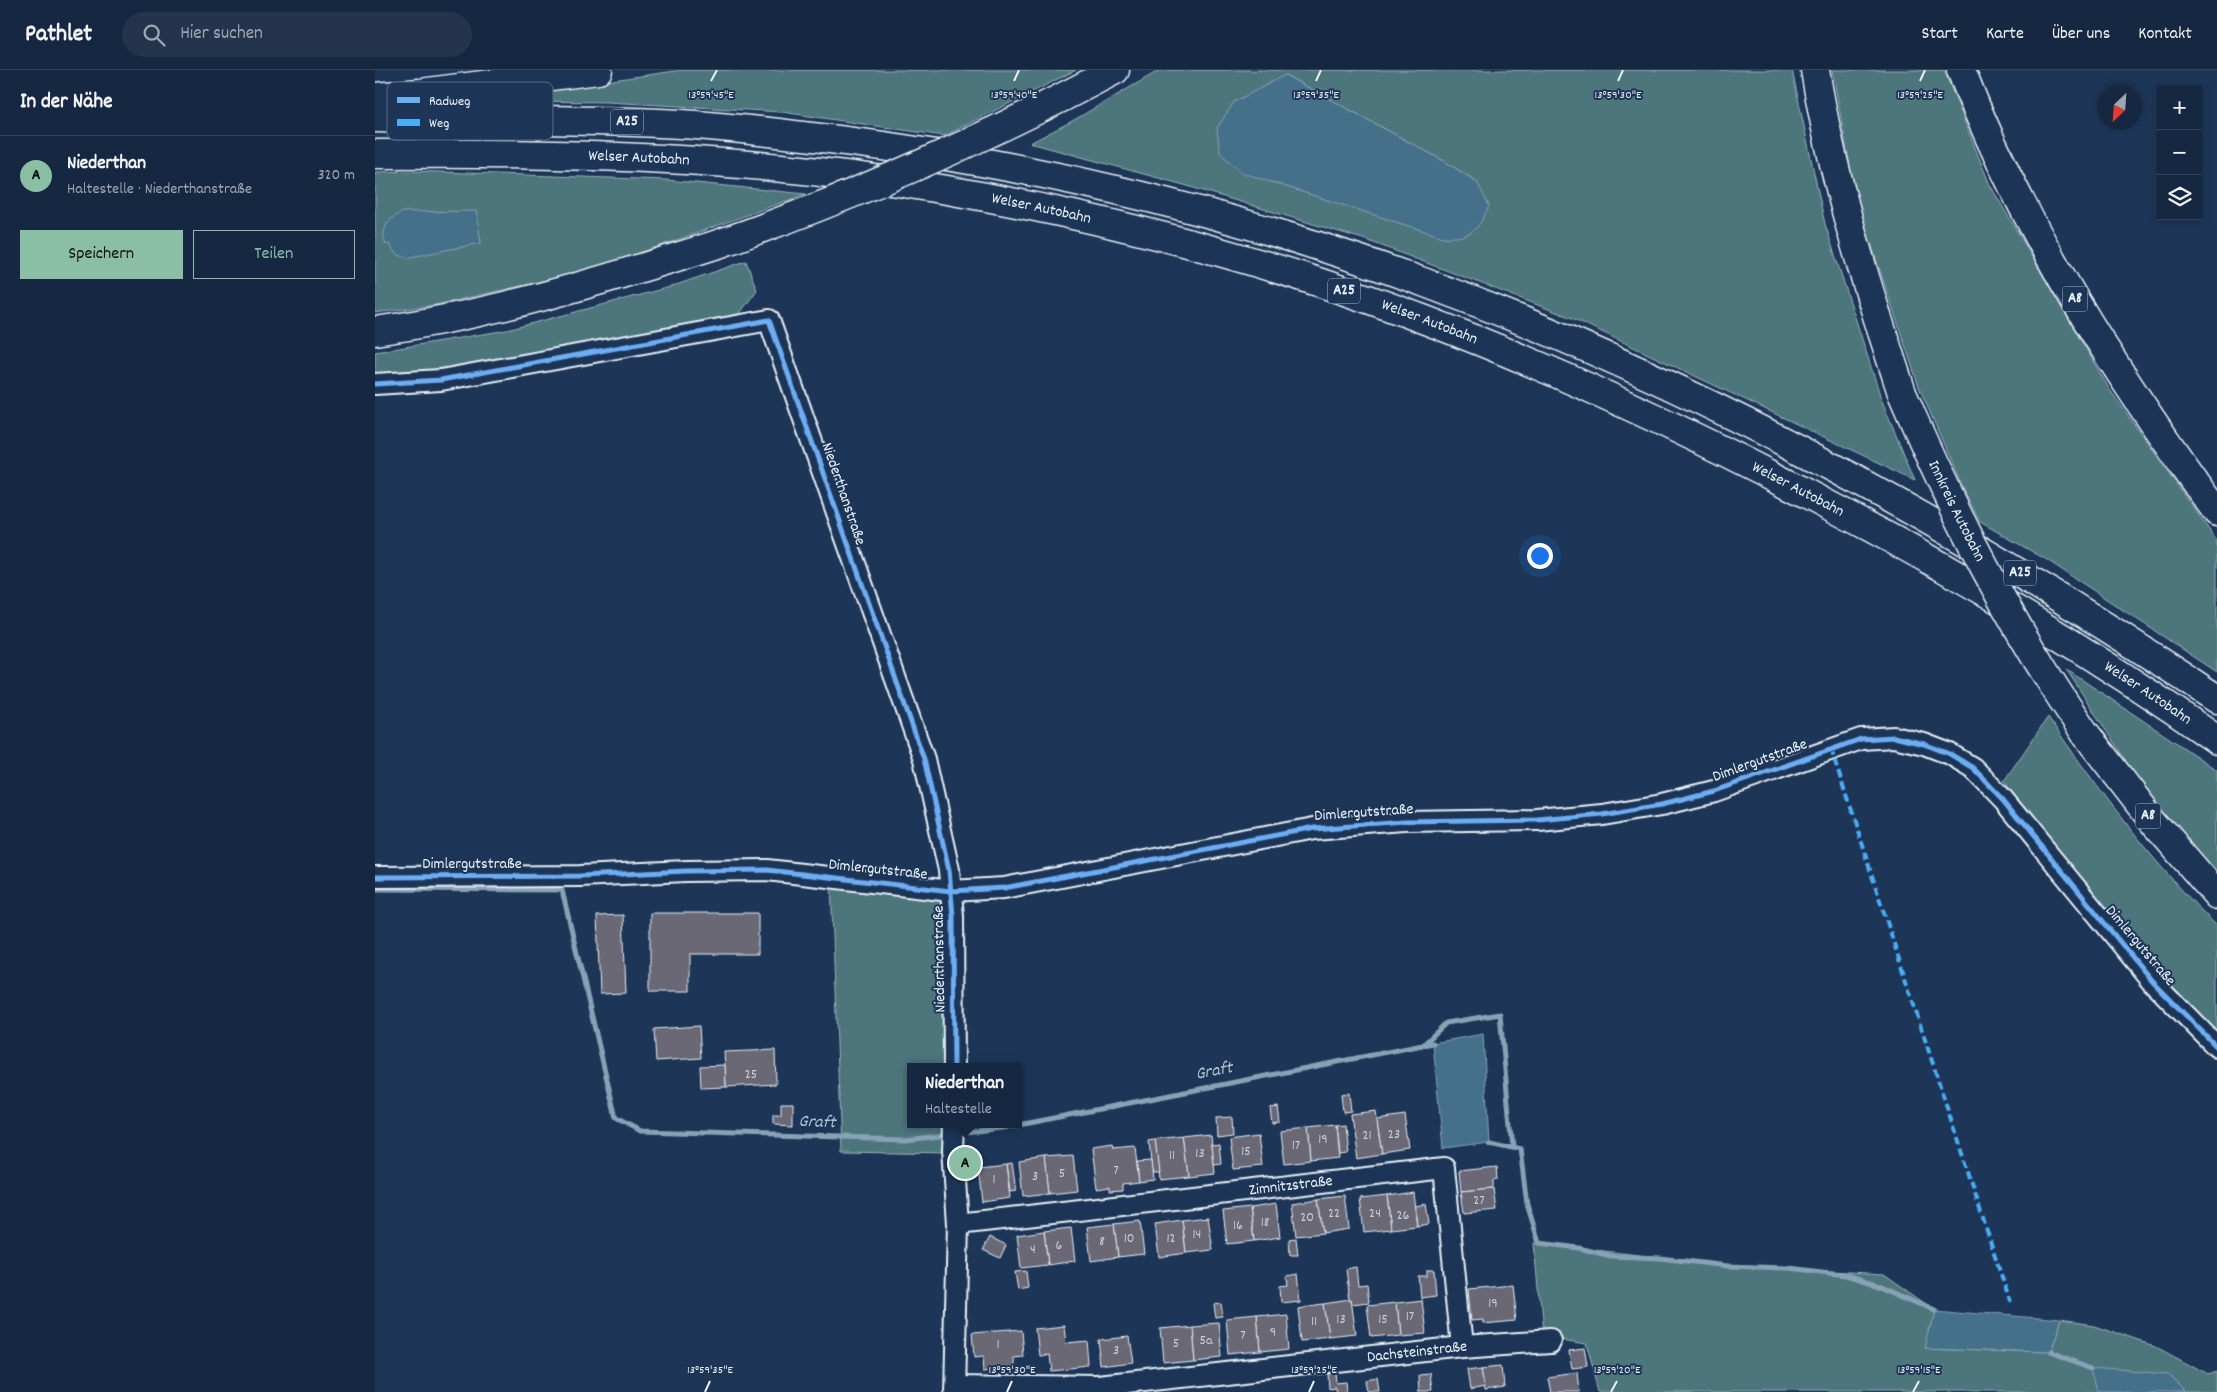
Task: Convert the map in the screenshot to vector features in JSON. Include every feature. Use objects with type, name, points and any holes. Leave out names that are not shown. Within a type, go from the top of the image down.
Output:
[{"type":"highway","points":[[505,82],[598,70]]},
{"type":"highway","points":[[375,331],[502,307],[596,283],[718,244],[833,202],[908,171],[989,134],[1115,70]]},
{"type":"highway","name":"Innkreis Autobahn","points":[[1815,70],[1842,197],[1867,287],[1902,393],[1971,546],[2048,679],[2085,733],[2152,820],[2217,895]]},
{"type":"highway","name":"A8","points":[[1961,70],[2013,188],[2055,266],[2142,406],[2217,512]]},
{"type":"highway","name":"A25","points":[[553,121],[683,124],[840,140],[985,163],[1077,181],[1212,215],[1319,246],[1423,282],[1542,329],[1685,393],[1791,446],[2008,565],[2121,635],[2217,699]]},
{"type":"highway","name":"Welser Autobahn","points":[[375,154],[580,156],[701,162],[816,172],[945,190],[1074,216],[1179,242],[1321,283],[1458,332],[1587,386],[1710,443],[1953,573],[2070,644],[2217,740]]},
{"type":"street","name":"Niederthanstraße","points":[[375,384],[441,380],[769,320],[924,759],[949,870],[953,916],[954,1063]]},
{"type":"street","name":"Dimlergutstraße","points":[[375,877],[580,876],[767,870],[951,891],[1004,888],[1312,829],[1407,822],[1537,820],[1602,814],[1662,804],[1714,791],[1861,739],[1894,737],[1924,744],[1950,754],[1973,768],[2003,799],[2152,981],[2217,1047]]},
{"type":"street","points":[[954,1128],[953,1151],[958,1224],[955,1388]]},
{"type":"street","name":"Zimnitzstraße","points":[[958,1224],[1444,1168],[1462,1347]]},
{"type":"street","name":"Dachsteinstraße","points":[[955,1388],[1100,1387],[1462,1347],[1551,1341]]},
{"type":"green space","points":[[682,70],[1076,70],[944,136],[782,112],[607,102],[553,101],[553,89]]},
{"type":"green space","points":[[1160,70],[1792,70],[1825,224],[1882,401],[1915,480],[1572,318],[1366,240],[1184,185],[1030,143]],"holes":[[[1285,75],[1444,161],[1477,182]]]},
{"type":"green space","points":[[1832,70],[1944,70],[1990,185],[2110,390],[2217,541],[2217,672],[2047,560],[1980,522],[1963,489],[1919,387],[1856,199]]},
{"type":"green space","points":[[412,171],[667,180],[806,194],[593,270],[435,305],[375,313],[375,172]]},
{"type":"green space","points":[[746,261],[757,290],[738,316],[430,372],[375,377],[375,352],[507,330],[670,287]]},
{"type":"green space","points":[[2066,669],[2217,770],[2217,875],[2135,775]]},
{"type":"green space","points":[[2048,717],[2148,852],[2217,926],[2217,1035],[2114,928],[2004,781]]},
{"type":"green space","points":[[831,883],[945,900],[947,1063],[907,1063],[907,1128],[947,1128],[948,1153],[841,1151]]},
{"type":"green space","points":[[1534,1243],[1726,1265],[1884,1274],[1934,1309],[1926,1348],[2048,1352],[2059,1320],[2094,1325],[2156,1346],[2208,1374],[2217,1371],[2217,1392],[1600,1392],[1587,1343],[1542,1336]]},
{"type":"water","points":[[1285,75],[1444,161],[1477,182],[1489,206],[1477,227],[1467,234],[1443,237],[1243,173],[1220,153],[1217,128],[1234,102]]},
{"type":"water","points":[[476,211],[481,243],[406,258],[395,253],[389,244],[386,245],[384,240],[385,230],[389,221],[403,212]]},
{"type":"water","points":[[1483,1034],[1489,1142],[1443,1148],[1433,1043]]},
{"type":"water","points":[[1934,1309],[2059,1320],[2048,1352],[1925,1348]]},
{"type":"water","points":[[2093,1368],[2168,1374],[2186,1392],[2101,1392],[2099,1391]]},
{"type":"building","points":[[650,913],[758,913],[758,954],[690,954],[690,991],[650,991]]},
{"type":"building","points":[[623,915],[626,993],[600,994],[597,916]]},
{"type":"building","points":[[699,1026],[701,1058],[656,1061],[654,1029]]},
{"type":"building","points":[[775,1050],[776,1084],[726,1087],[724,1052]]},
{"type":"building","points":[[725,1065],[726,1087],[701,1088],[700,1066]]},
{"type":"building","points":[[1349,1093],[1351,1111],[1343,1112],[1341,1094]]},
{"type":"building","points":[[781,1103],[793,1103],[793,1125],[773,1124],[773,1115],[781,1115]]},
{"type":"building","points":[[1278,1107],[1280,1122],[1272,1123],[1270,1108]]},
{"type":"building","points":[[1376,1111],[1382,1154],[1356,1158],[1350,1114]]},
{"type":"building","points":[[1405,1115],[1410,1150],[1382,1154],[1377,1119]]},
{"type":"building","points":[[1232,1117],[1233,1133],[1217,1135],[1216,1118]]},
{"type":"building","points":[[1343,1124],[1346,1152],[1338,1153],[1335,1125]]},
{"type":"building","points":[[1335,1125],[1338,1158],[1311,1161],[1308,1128]]},
{"type":"building","points":[[1308,1128],[1311,1161],[1284,1164],[1280,1131]]},
{"type":"building","points":[[1259,1133],[1263,1167],[1233,1170],[1229,1137]]},
{"type":"building","points":[[1211,1135],[1215,1173],[1189,1176],[1184,1138]]},
{"type":"building","points":[[1184,1138],[1189,1176],[1159,1179],[1155,1141]]},
{"type":"building","points":[[1155,1141],[1159,1172],[1152,1172],[1149,1142]]},
{"type":"building","points":[[1219,1143],[1221,1164],[1214,1165],[1212,1144]]},
{"type":"building","points":[[1112,1146],[1113,1150],[1135,1148],[1139,1181],[1123,1183],[1123,1189],[1110,1190],[1110,1186],[1096,1188],[1091,1149]]},
{"type":"building","points":[[1073,1156],[1077,1190],[1050,1193],[1046,1158]]},
{"type":"building","points":[[1046,1158],[1050,1193],[1023,1196],[1019,1162]]},
{"type":"building","points":[[1151,1160],[1153,1179],[1139,1181],[1137,1161]]},
{"type":"building","points":[[1012,1163],[1016,1191],[1010,1192],[1006,1164]]},
{"type":"building","points":[[1006,1164],[1010,1198],[982,1202],[978,1167]]},
{"type":"building","points":[[1497,1167],[1498,1180],[1494,1181],[1494,1189],[1461,1192],[1459,1171]]},
{"type":"building","points":[[1494,1189],[1497,1210],[1464,1213],[1461,1192]]},
{"type":"building","points":[[1413,1192],[1417,1226],[1391,1229],[1387,1196]]},
{"type":"building","points":[[1345,1196],[1349,1229],[1323,1233],[1318,1199]]},
{"type":"building","points":[[1387,1196],[1391,1229],[1364,1232],[1360,1199]]},
{"type":"building","points":[[1318,1199],[1323,1233],[1296,1236],[1292,1203]]},
{"type":"building","points":[[1276,1204],[1280,1237],[1254,1241],[1250,1208]]},
{"type":"building","points":[[1426,1204],[1429,1224],[1417,1226],[1415,1206]]},
{"type":"building","points":[[1250,1208],[1254,1241],[1227,1244],[1223,1211]]},
{"type":"building","points":[[1208,1217],[1213,1250],[1186,1253],[1182,1220]]},
{"type":"building","points":[[1182,1220],[1186,1253],[1159,1257],[1155,1224]]},
{"type":"building","points":[[1140,1221],[1144,1254],[1118,1257],[1114,1224]]},
{"type":"building","points":[[1114,1224],[1118,1257],[1091,1261],[1087,1227]]},
{"type":"building","points":[[1071,1228],[1075,1261],[1048,1265],[1044,1231]]},
{"type":"building","points":[[1044,1231],[1048,1265],[1021,1268],[1017,1235]]},
{"type":"building","points":[[990,1237],[1006,1245],[1000,1258],[983,1250]]},
{"type":"building","points":[[1296,1238],[1298,1255],[1290,1255],[1289,1239]]},
{"type":"building","points":[[1356,1267],[1358,1285],[1367,1284],[1369,1302],[1353,1304],[1352,1299],[1350,1300],[1346,1269]]},
{"type":"building","points":[[1427,1270],[1434,1270],[1436,1295],[1420,1297],[1418,1276],[1427,1276]]},
{"type":"building","points":[[1026,1271],[1028,1288],[1018,1290],[1015,1272]]},
{"type":"building","points":[[1298,1274],[1301,1300],[1281,1302],[1280,1286],[1288,1285],[1287,1276]]},
{"type":"building","points":[[1513,1285],[1517,1320],[1483,1323],[1483,1319],[1472,1320],[1469,1289]]},
{"type":"building","points":[[1352,1299],[1357,1336],[1330,1339],[1325,1303]]},
{"type":"building","points":[[1421,1299],[1425,1333],[1398,1335],[1395,1302]]},
{"type":"building","points":[[1221,1302],[1223,1317],[1215,1318],[1213,1303]]},
{"type":"building","points":[[1395,1302],[1398,1335],[1371,1338],[1367,1305]]},
{"type":"building","points":[[1325,1303],[1330,1339],[1302,1342],[1298,1306]]},
{"type":"building","points":[[1286,1314],[1289,1349],[1260,1352],[1257,1317]]},
{"type":"building","points":[[1257,1317],[1260,1352],[1230,1355],[1227,1320]]},
{"type":"building","points":[[1219,1323],[1222,1357],[1193,1360],[1190,1325]]},
{"type":"building","points":[[1064,1325],[1066,1342],[1089,1340],[1091,1367],[1049,1371],[1047,1354],[1038,1355],[1035,1328]]},
{"type":"building","points":[[1190,1325],[1193,1360],[1163,1363],[1160,1328]]},
{"type":"building","points":[[1021,1331],[1023,1355],[1014,1356],[1014,1366],[985,1369],[984,1356],[974,1357],[972,1335]]},
{"type":"building","points":[[1127,1336],[1131,1363],[1104,1367],[1101,1339]]},
{"type":"building","points":[[1585,1348],[1588,1367],[1572,1369],[1569,1350]]},
{"type":"building","points":[[1503,1365],[1505,1387],[1486,1390],[1483,1367]]},
{"type":"building","points":[[1483,1367],[1486,1386],[1470,1389],[1467,1369]]},
{"type":"building","points":[[1335,1373],[1336,1383],[1346,1382],[1347,1392],[1336,1392],[1335,1387],[1328,1388],[1327,1374]]},
{"type":"building","points":[[1577,1373],[1579,1392],[1550,1392],[1547,1377]]},
{"type":"building","points":[[1431,1374],[1433,1392],[1421,1392],[1420,1375]]},
{"type":"building","points":[[1378,1379],[1380,1392],[1369,1392],[1367,1381]]},
{"type":"waterway","name":"Graft","points":[[375,889],[562,890],[616,1118],[640,1131],[905,1139],[949,1134]]},
{"type":"waterway","points":[[1425,1043],[1446,1023],[1500,1014],[1512,1147]]},
{"type":"waterway","name":"Graft","points":[[1022,1124],[1433,1043]]},
{"type":"waterway","name":"Graft","points":[[957,1133],[1003,1128]]},
{"type":"waterway","points":[[1489,1142],[1520,1149],[1527,1204],[1539,1243],[1579,1248],[1611,1256],[1660,1258],[1728,1266],[1789,1268],[1846,1275],[1880,1285],[1934,1309]]},
{"type":"waterway","points":[[2048,1352],[2093,1368]]},
{"type":"marked path","points":[[1831,749],[2010,1302]]},
{"type":"cycle path","points":[[375,384],[441,380],[769,320],[924,759],[949,870],[953,916],[954,1063]]},
{"type":"cycle path","points":[[375,877],[580,876],[686,871],[767,870],[951,891],[1004,888],[1312,829],[1407,822],[1537,820],[1602,814],[1662,804],[1714,791],[1861,739],[1894,737],[1924,744],[1950,754],[1973,768],[2003,799],[2152,981],[2217,1047]]},
{"type":"place","name":"Niederthan","points":[[965,1163]]}]
